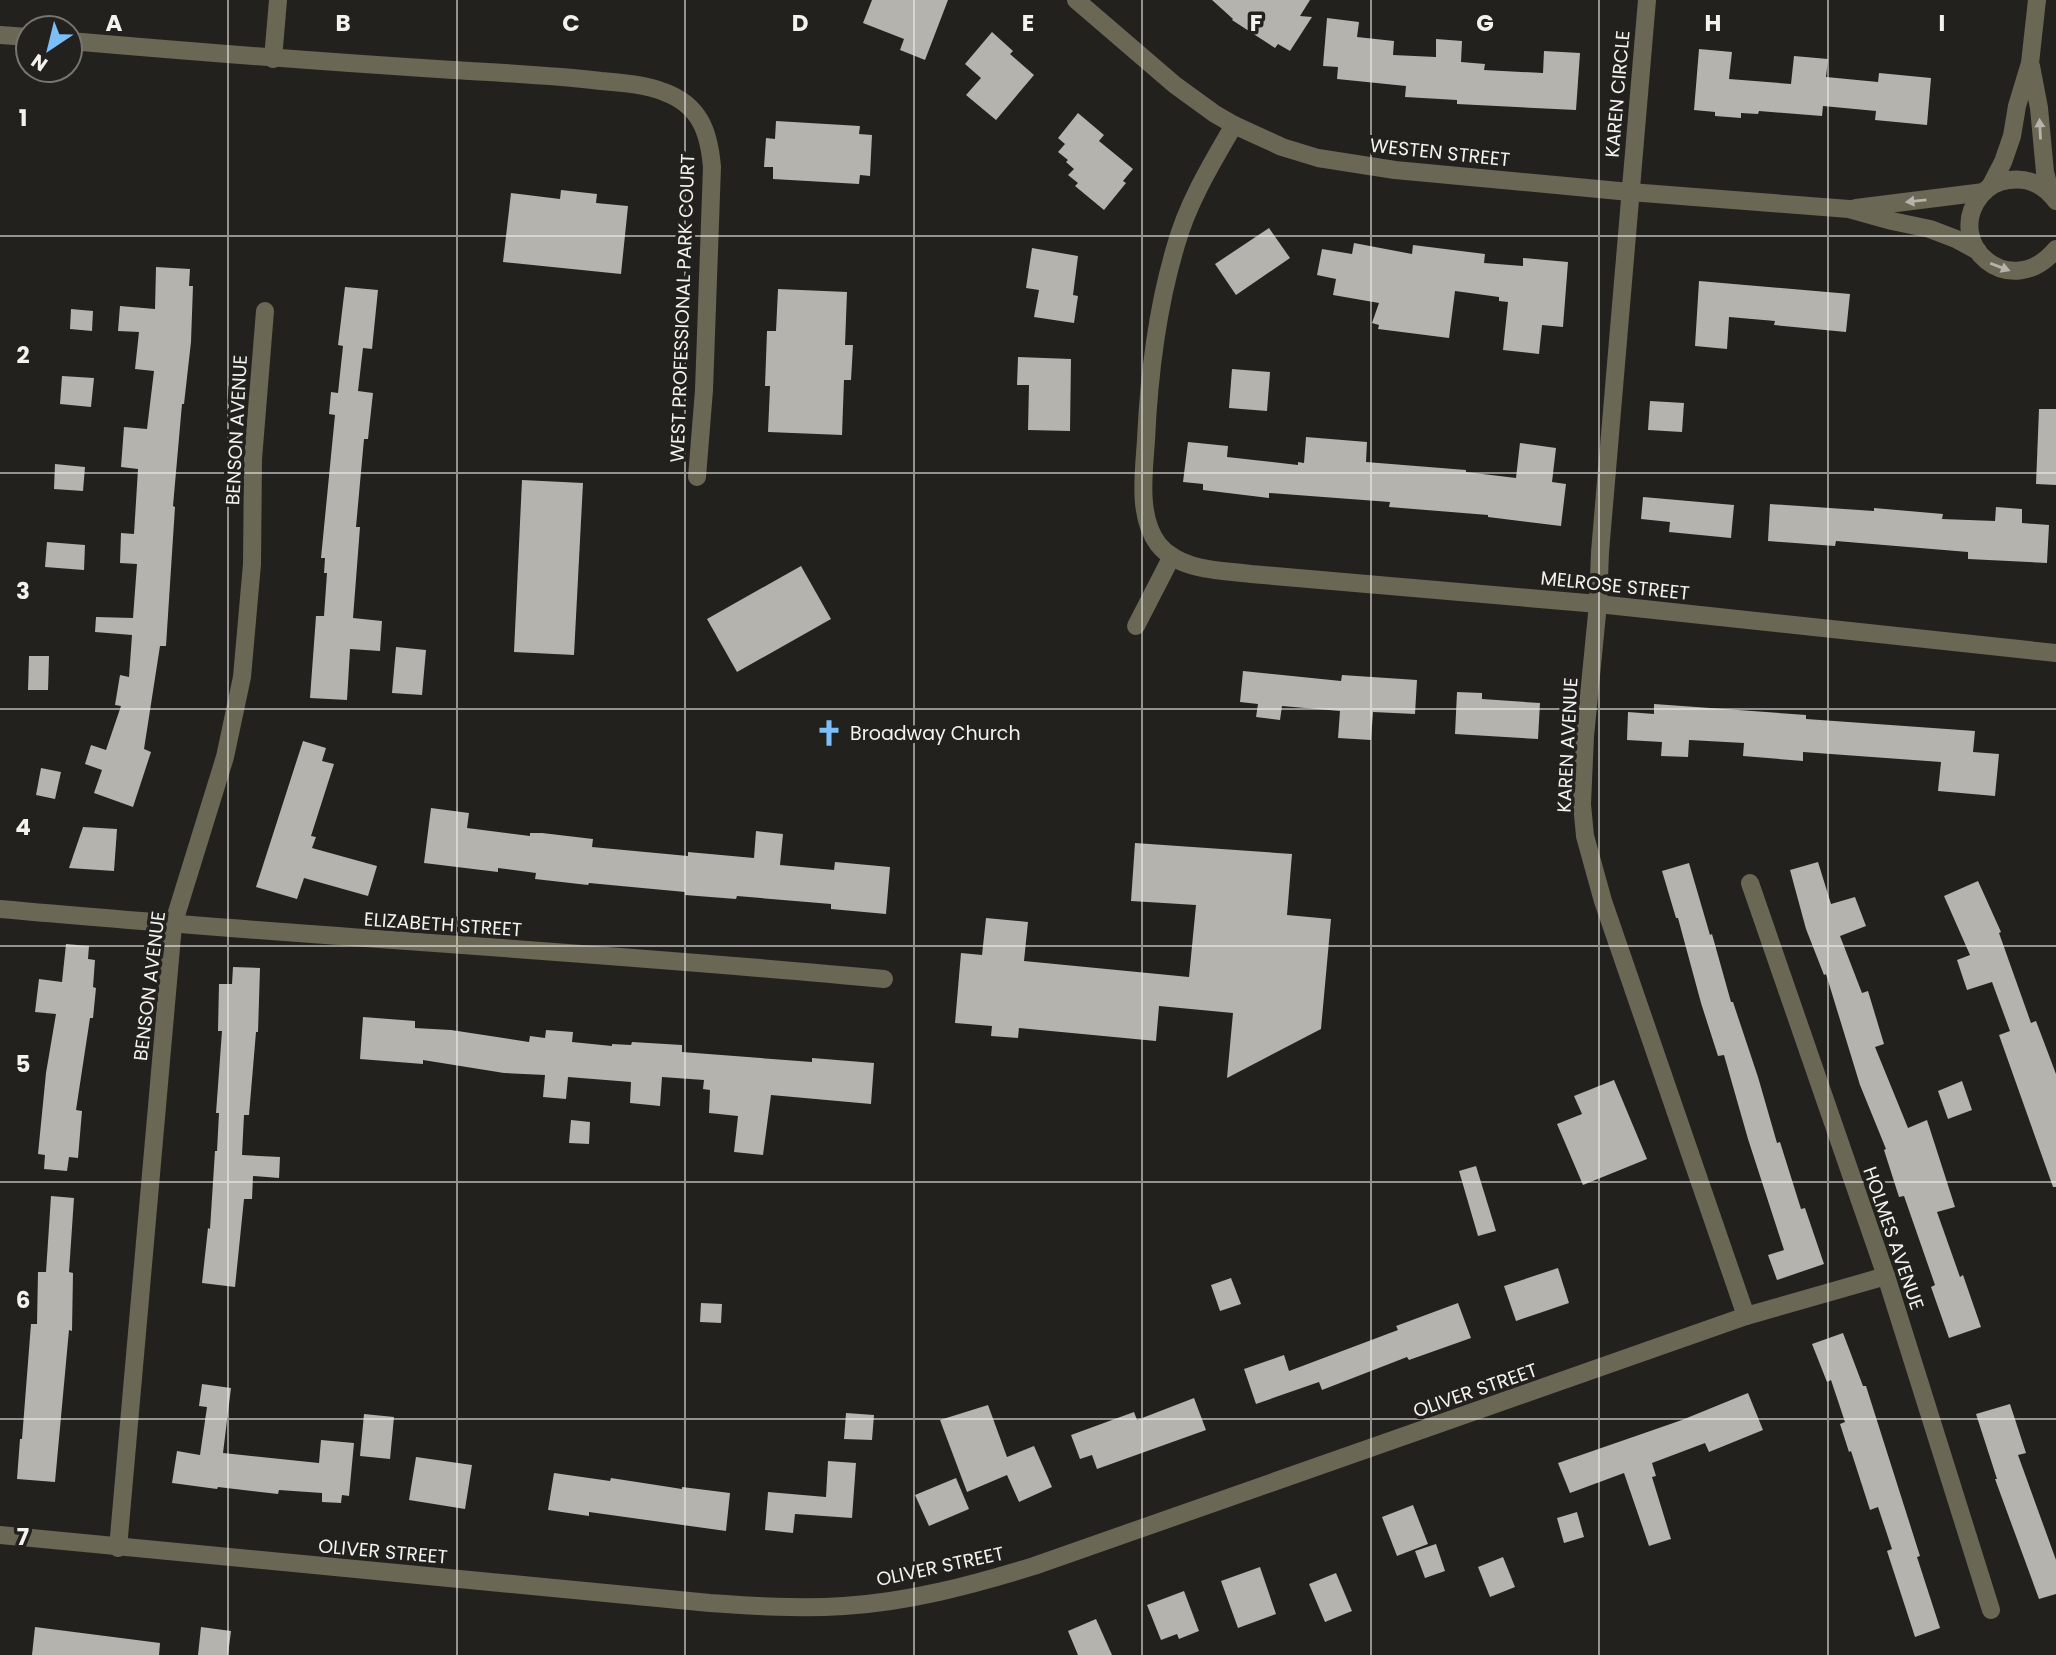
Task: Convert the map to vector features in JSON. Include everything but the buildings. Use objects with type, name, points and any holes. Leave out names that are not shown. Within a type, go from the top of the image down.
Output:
[{"type":"street","points":[[273,59],[278,0]]},
{"type":"street","name":"WESTEN STREET","points":[[1076,0],[1175,85],[1234,125],[1282,147],[1318,159],[1395,170],[1849,209],[1930,229],[1956,239],[1978,251],[1989,262],[2010,271],[2033,269],[2053,256]]},
{"type":"street","name":"KAREN CIRCLE","points":[[1630,192],[1647,0]]},
{"type":"street","points":[[1978,251],[1972,240],[1971,214],[2003,162],[2030,63],[2037,0]]},
{"type":"street","name":"WEST PROFESSIONAL PARK COURT","points":[[84,42],[273,59],[576,78],[640,85],[666,92],[686,104],[707,132],[712,167],[704,390],[697,477]]},
{"type":"street","points":[[2030,63],[2039,108],[2045,172],[2054,198]]},
{"type":"street","points":[[1136,626],[1172,556],[1157,543],[1152,533],[1146,519],[1143,489],[1149,388],[1157,327],[1176,244],[1193,200],[1234,125]]},
{"type":"street","name":"WESTEN STREET","points":[[1849,209],[1987,189],[2003,181],[2015,179],[2029,180],[2041,186],[2054,198]]},
{"type":"street","name":"KAREN AVENUE","points":[[1630,192],[1583,771],[1585,836],[1614,935],[1746,1316]]},
{"type":"street","name":"BENSON AVENUE","points":[[118,1548],[173,925],[225,757],[242,677],[251,564],[253,459],[265,311]]},
{"type":"street","name":"MELROSE STREET","points":[[1172,556],[1186,564],[1251,574],[1598,604],[2056,653]]},
{"type":"street","name":"HOLMES AVENUE","points":[[1750,883],[1886,1276],[1991,1610]]},
{"type":"street","name":"ELIZABETH STREET","points":[[0,909],[173,925],[741,965],[884,979]]},
{"type":"street","name":"OLIVER STREET","points":[[0,1535],[710,1603],[774,1607],[845,1606],[918,1596],[976,1584],[1034,1566],[1746,1316],[1886,1276]]},
{"type":"place","name":"Broadway Church","points":[[829,733]]}]
